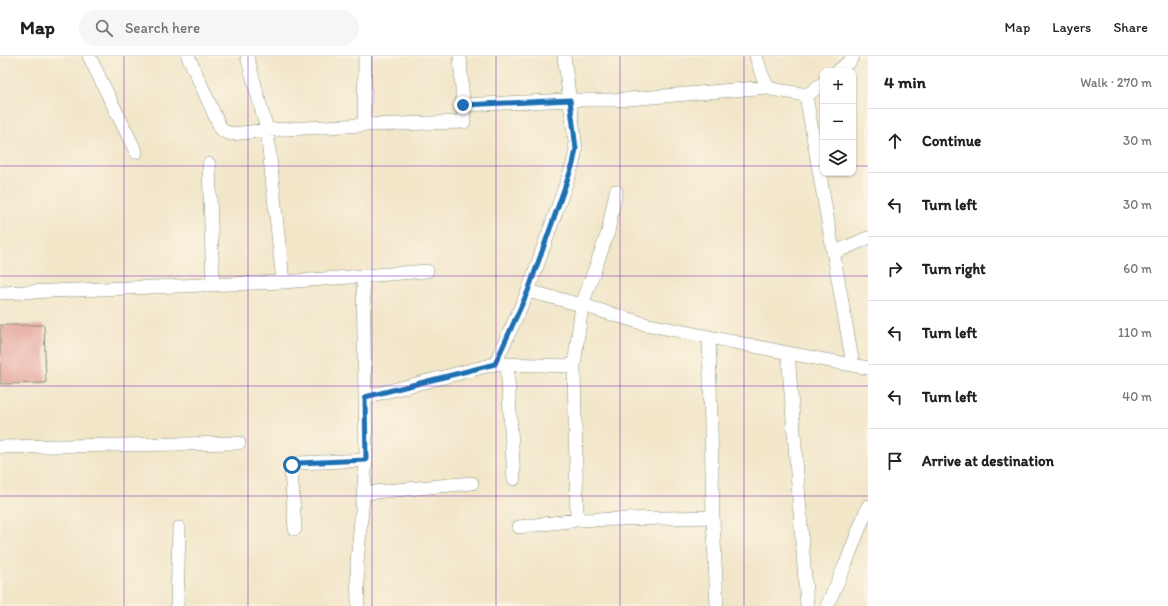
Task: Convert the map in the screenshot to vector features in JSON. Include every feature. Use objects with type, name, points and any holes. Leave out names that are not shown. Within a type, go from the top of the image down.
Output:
[{"type":"street","points":[[89,56],[136,152]]},
{"type":"street","points":[[188,56],[220,127],[223,131],[232,134],[267,130],[464,122],[460,56]]},
{"type":"street","points":[[247,56],[267,130],[283,282]]},
{"type":"street","points":[[364,125],[365,56]]},
{"type":"street","points":[[514,479],[501,364],[573,164],[576,149],[564,56]]},
{"type":"street","points":[[756,56],[768,87]]},
{"type":"street","points":[[842,68],[850,61],[853,56]]},
{"type":"street","points":[[806,96],[820,85]]},
{"type":"street","points":[[463,105],[570,100],[617,100],[768,87],[771,89],[806,96]]},
{"type":"street","points":[[806,96],[853,365]]},
{"type":"street","points":[[209,164],[213,285]]},
{"type":"street","points":[[577,520],[574,366],[582,305],[607,237],[616,191]]},
{"type":"street","points":[[833,253],[868,238]]},
{"type":"street","points":[[0,293],[283,282],[426,271]]},
{"type":"street","points":[[358,606],[357,563],[366,460],[363,276]]},
{"type":"street","points":[[528,291],[582,305],[644,324],[788,354],[868,368]]},
{"type":"street","points":[[709,337],[717,606]]},
{"type":"street","points":[[788,354],[807,606]]},
{"type":"street","points":[[365,397],[501,364],[574,366]]},
{"type":"street","points":[[0,447],[240,443]]},
{"type":"street","points":[[295,529],[292,465],[296,463],[366,460]]},
{"type":"street","points":[[364,493],[472,484]]},
{"type":"street","points":[[827,606],[846,563],[868,506]]},
{"type":"street","points":[[519,527],[577,520],[714,517]]},
{"type":"street","points":[[177,606],[179,528]]},
{"type":"building","points":[[0,325],[44,325],[46,383],[0,384]]},
{"type":"route","points":[[292,465],[296,463],[366,460],[365,397],[495,364],[528,291],[573,164],[576,149],[575,135],[570,100],[463,105]]}]
